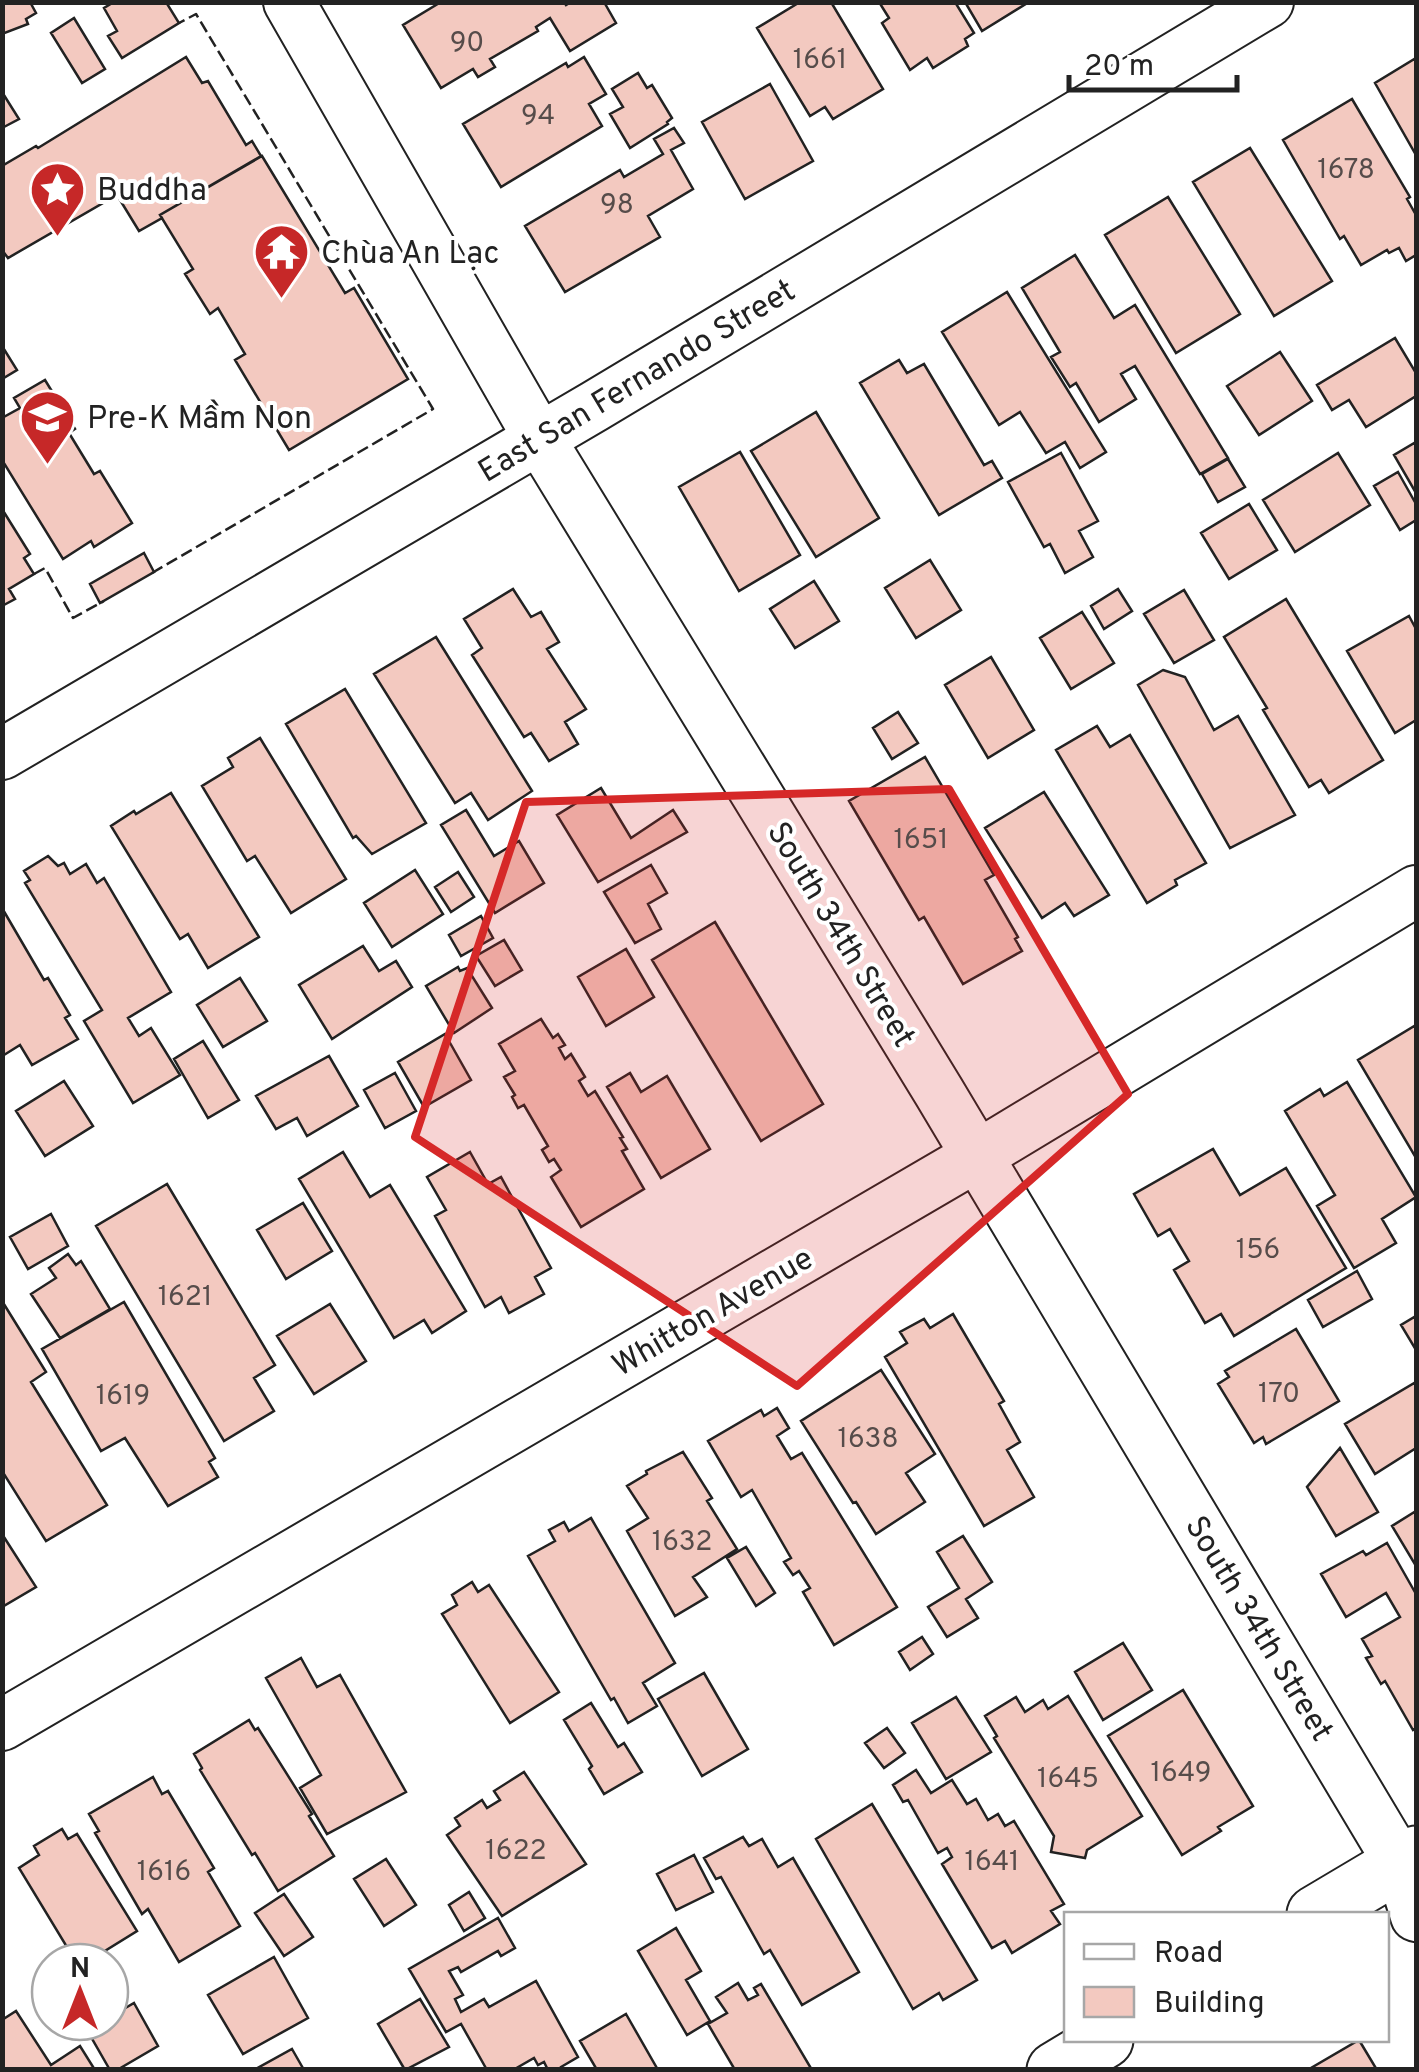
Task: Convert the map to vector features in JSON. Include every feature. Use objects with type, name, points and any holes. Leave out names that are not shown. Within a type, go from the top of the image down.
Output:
[{"type":"street","name":"South 34th Street","points":[[289,2],[539,438],[1408,1859],[1416,1916]]},
{"type":"street","name":"East San Fernando Street","points":[[2,754],[1268,2]]},
{"type":"street","name":"Whitton Avenue","points":[[2,1725],[977,1156],[1416,890]]},
{"type":"street","points":[[1318,1912],[1408,1859]]},
{"type":"street","points":[[1055,2070],[1103,2042]]},
{"type":"highlighted area","points":[[949,789],[1128,1094],[797,1386],[415,1137],[526,802]]},
{"type":"building","points":[[2,2],[30,2],[36,13],[26,19],[28,24],[2,34]]},
{"type":"building","points":[[114,2],[166,2],[179,23],[122,58],[108,36],[117,31],[104,8]]},
{"type":"building","points":[[441,2],[604,2],[616,23],[570,51],[550,18],[536,27],[538,31],[490,59],[495,67],[478,77],[473,69],[441,88],[403,25]]},
{"type":"building","points":[[800,2],[831,2],[883,89],[833,119],[825,107],[810,116],[757,28]]},
{"type":"building","points":[[879,2],[955,2],[974,33],[965,39],[968,46],[933,68],[927,58],[910,70],[882,23],[889,18]]},
{"type":"building","points":[[965,2],[1029,2],[982,31]]},
{"type":"building","points":[[74,18],[105,69],[82,83],[51,33]]},
{"type":"building","points":[[186,57],[202,83],[208,81],[246,145],[252,141],[261,156],[139,231],[117,195],[8,258],[2,250],[2,166]]},
{"type":"building","points":[[584,57],[606,94],[589,104],[602,126],[501,187],[463,124],[566,63],[568,67]]},
{"type":"building","points":[[1416,58],[1416,155],[1375,83]]},
{"type":"building","points":[[638,73],[647,88],[652,85],[672,118],[630,148],[610,114],[623,107],[612,89]]},
{"type":"building","points":[[770,84],[813,161],[745,199],[702,122]]},
{"type":"building","points":[[2,92],[19,119],[2,128]]},
{"type":"building","points":[[1352,99],[1410,197],[1407,199],[1416,215],[1416,255],[1406,261],[1399,248],[1389,253],[1387,250],[1361,265],[1344,236],[1340,239],[1283,140]]},
{"type":"building","points":[[674,128],[684,143],[671,150],[693,189],[648,216],[660,237],[565,292],[525,226],[620,170],[624,177],[663,154],[654,139]]},
{"type":"building","points":[[1250,148],[1332,281],[1274,316],[1193,182]]},
{"type":"building","name":"Chùa An Lạc","points":[[262,156],[345,293],[354,288],[408,379],[289,450],[235,360],[245,354],[218,308],[210,314],[185,274],[193,269],[160,215]]},
{"type":"building","points":[[1168,197],[1240,314],[1176,353],[1105,235]]},
{"type":"building","points":[[1075,255],[1114,318],[1135,305],[1228,458],[1200,474],[1135,366],[1121,374],[1136,399],[1099,422],[1076,383],[1070,387],[1051,357],[1060,352],[1022,288]]},
{"type":"building","points":[[1007,292],[1106,452],[1080,468],[1065,442],[1046,453],[1020,412],[999,425],[942,332]]},
{"type":"building","points":[[1395,338],[1416,373],[1416,396],[1366,427],[1349,400],[1332,410],[1317,385]]},
{"type":"building","points":[[2,346],[17,370],[2,379]]},
{"type":"building","points":[[1280,352],[1312,401],[1259,435],[1227,386]]},
{"type":"building","points":[[899,360],[907,373],[924,364],[984,465],[992,461],[1002,478],[939,515],[860,383]]},
{"type":"building","name":"Pre-K Mầm Non","points":[[45,380],[75,429],[69,433],[94,474],[100,471],[132,523],[94,547],[91,541],[63,559],[2,460],[2,418],[20,408],[14,398]]},
{"type":"building","points":[[816,412],[879,518],[816,557],[751,451]]},
{"type":"building","points":[[1416,442],[1416,493],[1394,455]]},
{"type":"building","points":[[740,452],[800,555],[739,591],[679,487]]},
{"type":"building","points":[[1061,453],[1098,521],[1079,531],[1093,557],[1065,573],[1050,544],[1044,547],[1008,482]]},
{"type":"building","points":[[1338,453],[1370,505],[1295,552],[1263,500]]},
{"type":"building","points":[[1228,459],[1245,487],[1218,502],[1202,474]]},
{"type":"building","points":[[1398,472],[1416,504],[1416,520],[1400,530],[1374,486]]},
{"type":"building","points":[[1249,504],[1277,550],[1229,579],[1201,533]]},
{"type":"building","points":[[2,509],[30,554],[24,558],[34,574],[9,589],[15,599],[2,606]]},
{"type":"building","points":[[144,553],[154,572],[100,603],[90,584]]},
{"type":"building","points":[[930,560],[961,610],[916,638],[885,588]]},
{"type":"building","points":[[814,581],[839,621],[795,648],[770,609]]},
{"type":"building","points":[[513,589],[531,617],[541,612],[559,642],[547,649],[586,709],[565,722],[578,744],[549,761],[531,733],[524,737],[472,655],[482,648],[464,619]]},
{"type":"building","points":[[1118,589],[1132,611],[1104,629],[1091,606]]},
{"type":"building","points":[[1184,590],[1214,640],[1174,663],[1144,614]]},
{"type":"building","points":[[1286,599],[1383,760],[1329,793],[1321,780],[1309,787],[1224,637]]},
{"type":"building","points":[[1082,612],[1114,663],[1071,689],[1040,638]]},
{"type":"building","points":[[1409,616],[1416,629],[1416,720],[1395,733],[1347,651]]},
{"type":"building","points":[[436,637],[532,791],[488,820],[471,793],[455,803],[374,674]]},
{"type":"building","points":[[991,657],[1034,730],[988,758],[945,685]]},
{"type":"building","points":[[1163,670],[1185,677],[1214,730],[1238,716],[1295,815],[1230,848],[1138,685]]},
{"type":"building","points":[[345,689],[426,823],[372,854],[356,836],[353,838],[286,724]]},
{"type":"building","points":[[898,712],[918,743],[892,759],[873,728]]},
{"type":"building","points":[[1097,726],[1110,747],[1130,735],[1206,863],[1175,880],[1177,885],[1147,903],[1056,750]]},
{"type":"building","points":[[260,738],[346,879],[291,913],[255,856],[247,861],[202,786],[233,767],[228,758]]},
{"type":"building","points":[[925,757],[994,875],[985,880],[1022,951],[963,984],[924,917],[919,920],[849,801]]},
{"type":"building","points":[[601,788],[631,838],[673,810],[687,832],[598,882],[557,815]]},
{"type":"building","points":[[1044,792],[1109,895],[1074,916],[1065,903],[1042,918],[985,828]]},
{"type":"building","points":[[171,793],[259,937],[208,968],[188,934],[180,939],[111,826]]},
{"type":"building","points":[[466,810],[494,856],[519,841],[544,883],[495,913],[441,825]]},
{"type":"building","points":[[48,856],[58,866],[64,863],[70,874],[86,864],[97,883],[104,878],[171,992],[128,1018],[139,1036],[151,1028],[180,1075],[133,1103],[84,1021],[102,1010],[25,883],[30,880],[24,871]]},
{"type":"building","points":[[651,865],[667,893],[648,904],[661,929],[635,943],[604,892]]},
{"type":"building","points":[[415,870],[443,914],[392,947],[364,903]]},
{"type":"building","points":[[458,872],[474,897],[451,912],[435,887]]},
{"type":"building","points":[[2,908],[44,980],[48,978],[70,1015],[65,1018],[78,1039],[32,1065],[20,1045],[2,1053]]},
{"type":"building","points":[[481,916],[493,938],[461,956],[449,935]]},
{"type":"building","points":[[715,922],[823,1104],[761,1141],[652,960]]},
{"type":"building","points":[[504,940],[522,970],[495,986],[476,956]]},
{"type":"building","points":[[363,946],[379,971],[396,961],[412,987],[332,1039],[299,985]]},
{"type":"building","points":[[626,949],[654,997],[606,1026],[578,977]]},
{"type":"building","points":[[458,967],[460,971],[467,968],[492,1008],[454,1033],[426,986]]},
{"type":"building","points":[[240,978],[267,1021],[223,1047],[197,1005]]},
{"type":"building","points":[[541,1019],[553,1038],[558,1034],[565,1045],[559,1048],[565,1059],[571,1054],[585,1077],[579,1081],[588,1096],[595,1091],[623,1137],[620,1138],[627,1149],[622,1151],[644,1189],[581,1227],[551,1177],[561,1170],[554,1159],[549,1162],[542,1150],[548,1146],[524,1105],[518,1108],[504,1077],[515,1071],[499,1044]]},
{"type":"building","points":[[1416,1025],[1416,1158],[1358,1060]]},
{"type":"building","points":[[445,1034],[471,1080],[424,1107],[398,1062]]},
{"type":"building","points":[[203,1041],[239,1100],[208,1118],[174,1059]]},
{"type":"building","points":[[329,1056],[358,1106],[307,1136],[297,1118],[276,1129],[256,1096]]},
{"type":"building","points":[[395,1073],[416,1111],[385,1128],[364,1090]]},
{"type":"building","points":[[630,1073],[641,1092],[667,1076],[710,1149],[661,1178],[607,1087]]},
{"type":"building","points":[[64,1081],[93,1126],[45,1156],[16,1111]]},
{"type":"building","points":[[1347,1082],[1416,1197],[1382,1219],[1396,1243],[1354,1268],[1317,1206],[1335,1195],[1285,1111],[1320,1089],[1324,1096]]},
{"type":"building","points":[[1213,1149],[1240,1195],[1286,1168],[1346,1268],[1234,1336],[1221,1314],[1205,1323],[1174,1270],[1189,1261],[1170,1229],[1158,1236],[1134,1194]]},
{"type":"building","points":[[343,1152],[370,1197],[390,1185],[466,1311],[432,1333],[424,1320],[394,1338],[299,1179]]},
{"type":"building","points":[[470,1152],[488,1184],[501,1177],[551,1268],[535,1277],[544,1294],[509,1313],[501,1297],[485,1307],[435,1216],[446,1210],[427,1177]]},
{"type":"building","points":[[167,1184],[275,1365],[254,1378],[274,1411],[224,1441],[96,1226]]},
{"type":"building","points":[[303,1203],[332,1251],[286,1279],[257,1230]]},
{"type":"building","points":[[51,1214],[68,1246],[28,1269],[10,1237]]},
{"type":"building","points":[[68,1254],[76,1265],[81,1261],[110,1309],[60,1338],[31,1294],[56,1278],[49,1268]]},
{"type":"building","points":[[1357,1271],[1372,1299],[1323,1327],[1308,1300]]},
{"type":"building","points":[[2,1301],[46,1372],[31,1382],[107,1505],[46,1541],[2,1471]]},
{"type":"building","points":[[124,1302],[215,1458],[209,1462],[218,1477],[168,1506],[125,1438],[101,1451],[42,1349]]},
{"type":"building","points":[[330,1304],[366,1361],[314,1394],[277,1336]]},
{"type":"building","points":[[953,1314],[1004,1401],[999,1404],[1020,1442],[1007,1450],[1034,1497],[984,1526],[885,1357],[907,1343],[900,1332],[924,1319],[930,1328]]},
{"type":"building","points":[[1416,1316],[1416,1350],[1401,1325]]},
{"type":"building","points":[[1296,1329],[1339,1401],[1266,1444],[1263,1437],[1254,1443],[1218,1384],[1229,1377],[1225,1371]]},
{"type":"building","points":[[881,1370],[935,1454],[906,1473],[925,1502],[876,1534],[801,1421]]},
{"type":"building","points":[[1416,1382],[1416,1448],[1375,1474],[1345,1424]]},
{"type":"building","points":[[777,1408],[789,1428],[777,1436],[791,1459],[802,1453],[897,1607],[834,1645],[803,1592],[810,1588],[799,1571],[793,1575],[784,1562],[791,1558],[752,1490],[741,1497],[708,1441],[761,1410],[764,1416]]},
{"type":"building","points":[[1340,1448],[1378,1512],[1336,1536],[1307,1487]]},
{"type":"building","points":[[683,1452],[737,1549],[693,1577],[707,1597],[675,1616],[627,1531],[648,1518],[627,1486]]},
{"type":"building","points":[[1416,1511],[1416,1566],[1392,1526]]},
{"type":"building","points":[[591,1518],[675,1663],[643,1683],[657,1706],[628,1723],[528,1556],[555,1541],[549,1530],[564,1522],[569,1531]]},
{"type":"building","points":[[2,1534],[36,1587],[2,1607]]},
{"type":"building","points":[[963,1536],[992,1582],[966,1599],[978,1618],[947,1637],[928,1607],[959,1588],[937,1552]]},
{"type":"building","points":[[1387,1543],[1416,1594],[1413,1730],[1385,1681],[1381,1684],[1366,1658],[1372,1656],[1362,1639],[1400,1617],[1386,1593],[1346,1617],[1321,1574]]},
{"type":"building","points":[[746,1547],[775,1593],[756,1606],[727,1558]]},
{"type":"building","points":[[472,1582],[478,1592],[489,1585],[559,1692],[510,1723],[442,1614],[457,1605],[452,1595]]},
{"type":"building","points":[[922,1637],[933,1654],[910,1670],[899,1652]]},
{"type":"building","points":[[1123,1643],[1152,1690],[1103,1720],[1075,1672]]},
{"type":"building","points":[[301,1658],[317,1687],[340,1675],[406,1792],[327,1834],[300,1788],[321,1775],[266,1678]]},
{"type":"building","points":[[704,1673],[748,1749],[702,1776],[658,1699]]},
{"type":"building","points":[[1183,1690],[1253,1806],[1182,1855],[1108,1736]]},
{"type":"building","points":[[1068,1696],[1142,1816],[1087,1850],[1085,1858],[1051,1852],[1054,1836],[994,1738],[997,1736],[985,1716],[1016,1697],[1025,1712],[1043,1700],[1048,1709]]},
{"type":"building","points":[[956,1697],[991,1752],[946,1779],[912,1723]]},
{"type":"building","points":[[591,1703],[618,1747],[624,1743],[642,1772],[604,1794],[564,1720]]},
{"type":"building","points":[[249,1720],[255,1730],[258,1728],[312,1814],[309,1816],[334,1856],[278,1891],[255,1853],[252,1855],[194,1754]]},
{"type":"building","points":[[887,1728],[905,1753],[884,1768],[865,1743]]},
{"type":"building","points":[[916,1770],[931,1793],[952,1780],[967,1804],[976,1799],[988,1820],[998,1814],[1005,1826],[1014,1821],[1064,1904],[1051,1911],[1060,1924],[1012,1953],[1005,1941],[992,1948],[942,1864],[952,1857],[947,1848],[938,1853],[908,1800],[903,1802],[893,1785]]},
{"type":"building","points":[[524,1772],[586,1864],[502,1916],[447,1835],[460,1826],[455,1818],[482,1800],[487,1808],[500,1800],[494,1791]]},
{"type":"building","points":[[153,1777],[162,1794],[168,1791],[214,1868],[208,1872],[240,1926],[179,1962],[148,1909],[142,1914],[95,1833],[99,1831],[89,1814]]},
{"type":"building","points":[[872,1804],[977,1980],[943,2000],[939,1993],[913,2009],[816,1839]]},
{"type":"building","points":[[62,1829],[68,1839],[77,1834],[137,1931],[119,1942],[64,1942],[19,1868],[39,1855],[34,1846]]},
{"type":"building","points":[[743,1837],[749,1846],[762,1839],[778,1867],[793,1858],[859,1972],[802,2005],[770,1950],[764,1954],[721,1877],[716,1879],[704,1858]]},
{"type":"building","points":[[694,1855],[713,1892],[676,1910],[657,1874]]},
{"type":"building","points":[[386,1859],[416,1905],[384,1926],[354,1879]]},
{"type":"building","points":[[469,1892],[485,1918],[464,1931],[449,1905]]},
{"type":"building","points":[[284,1894],[313,1937],[284,1956],[255,1913]]},
{"type":"building","points":[[498,1918],[515,1948],[501,1956],[498,1951],[461,1972],[458,1967],[449,1971],[463,1995],[455,1999],[461,2012],[484,1999],[489,2007],[536,1981],[578,2057],[562,2070],[548,2070],[544,2062],[538,2065],[534,2058],[513,2070],[487,2070],[461,2024],[446,2032],[409,1969]]},
{"type":"building","points":[[676,1928],[701,1971],[686,1980],[710,2021],[687,2035],[638,1951]]},
{"type":"building","points":[[274,1957],[308,2018],[243,2054],[208,1995]]},
{"type":"building","points":[[738,1983],[748,2000],[758,1995],[754,1988],[761,1984],[812,2070],[735,2070],[708,2024],[727,2013],[716,1997]]},
{"type":"building","points":[[420,1999],[449,2047],[405,2070],[378,2024]]},
{"type":"building","points":[[134,2003],[158,2046],[117,2070],[110,2070],[94,2042],[130,2042],[130,2005]]},
{"type":"building","points":[[16,2011],[30,2033],[30,2042],[36,2042],[51,2065],[80,2046],[95,2070],[2,2070],[2,2020]]},
{"type":"building","points":[[626,2014],[658,2070],[597,2070],[580,2041]]},
{"type":"building","points":[[1360,2042],[1377,2070],[1312,2070]]},
{"type":"building","points":[[292,2049],[304,2070],[254,2070]]},
{"type":"fence","points":[[152,573],[433,409],[196,14],[179,23]]},
{"type":"fence","points":[[34,574],[45,568],[73,618],[104,601]]},
{"type":"place","name":"Buddha","points":[[58,238]]},
{"type":"place","name":"Chùa An Lạc","points":[[282,301]]},
{"type":"place","name":"Pre-K Mầm Non","points":[[48,466]]}]
